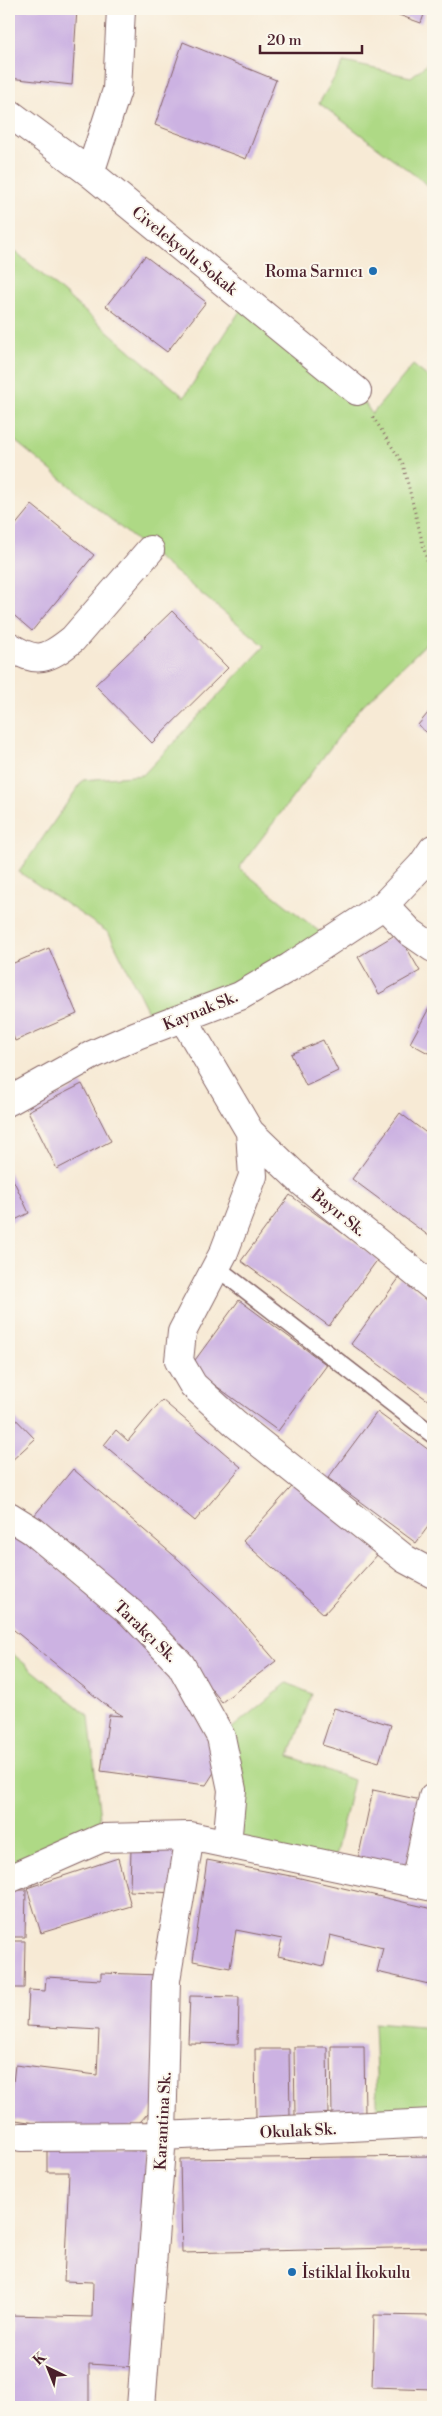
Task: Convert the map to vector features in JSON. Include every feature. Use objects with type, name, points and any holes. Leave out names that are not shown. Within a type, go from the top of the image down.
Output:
[{"type":"street","points":[[90,173],[117,90],[121,9]]},
{"type":"street","name":"Civelekyolu Sokak","points":[[9,113],[90,173],[357,391]]},
{"type":"street","points":[[9,646],[26,657],[43,658],[60,650],[73,639],[150,550]]},
{"type":"street","name":"Kaynak Sk.","points":[[9,1101],[94,1054],[137,1035],[240,996],[290,967],[384,905],[422,865],[433,849]]},
{"type":"street","points":[[384,905],[410,932],[433,948]]},
{"type":"street","points":[[183,1018],[250,1132],[253,1176],[224,1252],[182,1332],[179,1361],[192,1385],[236,1424],[405,1559],[433,1574]]},
{"type":"street","name":"Bayır Sk.","points":[[250,1132],[302,1182],[433,1287]]},
{"type":"street","name":"Tarakçı Sk.","points":[[9,1516],[33,1531],[130,1613],[181,1665],[221,1737],[232,1790],[227,1844]]},
{"type":"street","points":[[9,1879],[102,1838],[190,1836],[424,1885],[433,1797]]},
{"type":"street","name":"Karantina Sk.","points":[[141,2407],[162,2136],[166,1980],[190,1836]]},
{"type":"street","name":"Okulak Sk.","points":[[21,2137],[162,2136],[433,2123]]},
{"type":"lane","points":[[216,1267],[433,1435]]},
{"type":"path","points":[[357,391],[403,464],[431,577]]},
{"type":"green space","points":[[433,59],[433,189],[319,103],[344,62],[411,77]]},
{"type":"green space","points":[[16,252],[184,397],[247,300],[357,391],[372,414],[413,365],[433,381],[433,637],[362,706],[239,868],[330,940],[156,1028],[109,933],[19,872],[83,780],[143,775],[265,646],[9,436],[9,261]]},
{"type":"green space","points":[[9,1651],[89,1716],[102,1838],[9,1879]]},
{"type":"green space","points":[[287,1683],[312,1694],[289,1756],[353,1780],[333,1866],[227,1844],[221,1737]]},
{"type":"green space","points":[[374,2023],[433,2028],[433,2123],[378,2126]]},
{"type":"building","points":[[9,9],[77,9],[72,85],[9,78]]},
{"type":"building","points":[[382,9],[426,9],[421,23]]},
{"type":"building","points":[[183,42],[276,80],[246,159],[155,125]]},
{"type":"building","points":[[145,256],[206,302],[167,352],[106,306]]},
{"type":"building","points":[[32,505],[94,555],[32,631],[9,611],[9,533]]},
{"type":"building","points":[[172,611],[228,668],[152,743],[95,685]]},
{"type":"building","points":[[433,707],[433,738],[418,725]]},
{"type":"building","points":[[398,933],[420,971],[379,994],[358,957]]},
{"type":"building","points":[[49,948],[77,1014],[15,1041],[9,1025],[9,965]]},
{"type":"building","points":[[433,1001],[433,1049],[430,1054],[410,1043]]},
{"type":"building","points":[[323,1040],[338,1071],[306,1086],[291,1054]]},
{"type":"building","points":[[82,1084],[111,1141],[57,1169],[28,1111]]},
{"type":"building","points":[[400,1113],[433,1138],[433,1239],[352,1179]]},
{"type":"building","points":[[9,1171],[29,1213],[9,1223]]},
{"type":"building","points":[[290,1195],[378,1259],[329,1326],[241,1261]]},
{"type":"building","points":[[400,1277],[433,1302],[433,1404],[351,1344]]},
{"type":"building","points":[[239,1300],[327,1365],[278,1431],[190,1367]]},
{"type":"building","points":[[162,1400],[241,1467],[195,1521],[104,1445],[116,1430],[128,1441]]},
{"type":"building","points":[[9,1412],[35,1439],[9,1463]]},
{"type":"building","points":[[377,1412],[433,1453],[433,1520],[416,1543],[328,1478]]},
{"type":"building","points":[[73,1469],[179,1560],[231,1609],[276,1661],[222,1702],[182,1653],[33,1517]]},
{"type":"building","points":[[298,1480],[379,1553],[324,1614],[243,1541]]},
{"type":"building","points":[[9,1530],[26,1540],[174,1668],[220,1763],[206,1785],[101,1771],[109,1715],[123,1716],[107,1706],[9,1626]]},
{"type":"building","points":[[334,1708],[391,1725],[379,1762],[322,1745]]},
{"type":"building","points":[[373,1790],[421,1800],[406,1870],[358,1859]]},
{"type":"building","points":[[131,1847],[178,1848],[177,1893],[130,1891]]},
{"type":"building","points":[[118,1858],[131,1906],[41,1933],[27,1888]]},
{"type":"building","points":[[207,1860],[296,1877],[433,1909],[433,1985],[377,1972],[383,1948],[330,1935],[324,1966],[278,1956],[282,1939],[236,1930],[230,1968],[193,1961]]},
{"type":"building","points":[[9,1890],[26,1890],[25,1937],[9,1937]]},
{"type":"building","points":[[9,1941],[25,1941],[24,1988],[9,1988]]},
{"type":"building","points":[[101,1973],[160,1975],[156,2104],[140,2122],[124,2130],[49,2125],[9,2119],[15,2065],[97,2075],[99,2030],[27,2026],[29,1990],[45,1991],[46,1977],[101,1980]]},
{"type":"building","points":[[190,1996],[239,1997],[238,2044],[188,2043]]},
{"type":"building","points":[[331,2046],[364,2046],[365,2115],[332,2116]]},
{"type":"building","points":[[294,2047],[327,2047],[328,2116],[295,2116]]},
{"type":"building","points":[[255,2049],[289,2049],[290,2118],[256,2119]]},
{"type":"building","points":[[47,2149],[147,2151],[136,2367],[89,2364],[89,2407],[9,2407],[9,2315],[92,2317],[93,2282],[64,2281],[69,2172],[47,2172]]},
{"type":"building","points":[[433,2156],[433,2247],[182,2253],[180,2159]]},
{"type":"building","points":[[374,2315],[433,2316],[433,2389],[372,2387]]},
{"type":"place","name":"Roma Sarnıcı","points":[[373,271]]},
{"type":"place","name":"İstiklal İkokulu","points":[[292,2272]]}]
